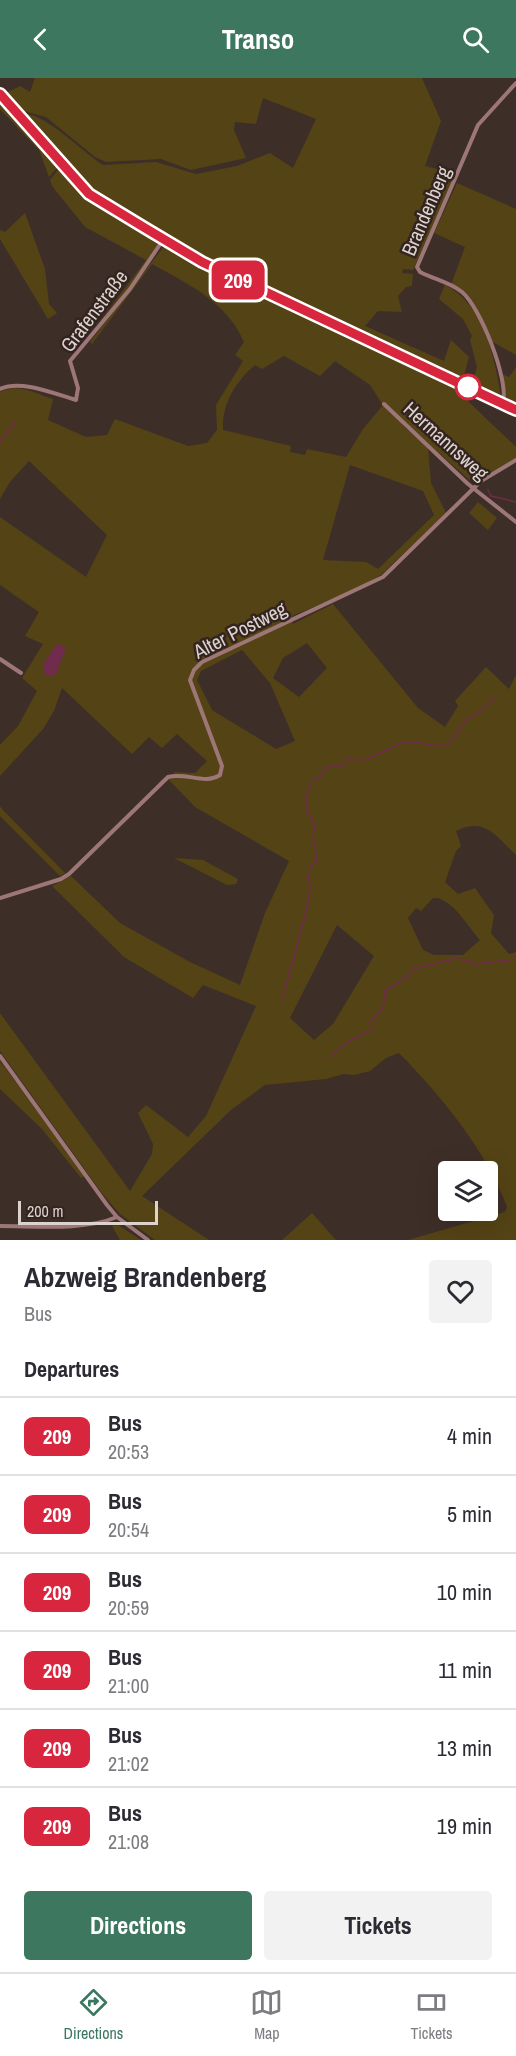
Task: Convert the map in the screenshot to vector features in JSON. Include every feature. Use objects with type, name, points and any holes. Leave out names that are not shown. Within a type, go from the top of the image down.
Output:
[{"type":"street","name":"Brandenberg","points":[[503,403],[499,369],[469,298],[457,288],[420,272],[417,267],[478,125],[516,83]]},
{"type":"street","points":[[0,94],[89,194],[164,240],[261,291],[516,410]]},
{"type":"street","name":"Grafenstraße","points":[[0,389],[7,386],[19,386],[76,400],[78,388],[70,361],[130,290],[164,240]]},
{"type":"street","name":"Hermannsweg","points":[[384,404],[474,487],[516,522]]},
{"type":"street","name":"Alter Postweg","points":[[0,898],[61,879],[69,874],[168,777],[184,774],[211,779],[220,775],[222,766],[190,680],[194,670],[202,662],[383,577],[474,487],[516,460]]},
{"type":"street","points":[[0,659],[21,673]]},
{"type":"street","points":[[0,1056],[117,1217],[148,1240]]},
{"type":"street","points":[[0,1226],[87,1224],[104,1222],[117,1217]]},
{"type":"shaded area","points":[[35,78],[422,78],[441,121],[425,166],[446,171],[447,179],[453,182],[413,270],[403,269],[402,273],[413,274],[412,286],[406,287],[398,296],[402,312],[378,311],[365,326],[444,361],[451,340],[469,357],[463,379],[457,380],[222,271],[94,195],[21,115],[29,114],[50,124],[103,165],[156,162],[196,174],[237,166],[270,153],[293,168],[316,119],[263,98],[256,124],[235,122],[234,130],[246,158],[191,170],[161,159],[106,162],[95,157],[46,117],[16,109],[6,98],[6,93],[20,86],[30,92]]},
{"type":"shaded area","points":[[0,96],[57,162],[57,168],[49,177],[39,150],[0,109]]},
{"type":"shaded area","points":[[60,167],[93,200],[155,237],[159,243],[131,285],[87,339],[146,260],[85,227],[52,186],[50,180]]},
{"type":"shaded area","points":[[457,183],[516,209],[516,355],[491,341],[470,298],[451,285],[465,247],[434,233]]},
{"type":"shaded area","points":[[25,213],[45,269],[49,304],[57,313],[48,319],[0,239],[0,230],[5,232]]},
{"type":"shaded area","points":[[165,245],[187,255],[200,265],[462,387],[449,383],[516,447],[516,458],[473,483],[399,418],[404,427],[428,447],[431,483],[446,513],[381,575],[358,588],[292,616],[293,624],[333,604],[418,708],[445,727],[458,706],[455,701],[486,667],[509,689],[516,675],[516,855],[483,827],[466,827],[456,831],[461,846],[456,851],[445,882],[458,894],[475,888],[494,915],[491,933],[509,954],[516,952],[516,1240],[408,1240],[474,1221],[498,1221],[498,1214],[505,1212],[507,1207],[498,1186],[498,1161],[485,1161],[447,1106],[399,1053],[386,1058],[370,1071],[354,1075],[343,1074],[326,1079],[265,1085],[231,1110],[142,1196],[209,1240],[155,1240],[120,1214],[101,1192],[0,1051],[0,1013],[130,1191],[152,1154],[153,1144],[138,1113],[146,1105],[188,1137],[206,1116],[256,1006],[203,985],[193,998],[124,957],[52,886],[71,876],[120,923],[190,962],[240,985],[265,913],[289,861],[195,807],[168,779],[175,772],[195,773],[207,761],[177,734],[162,748],[149,737],[132,754],[62,688],[54,711],[43,729],[0,776],[0,745],[18,726],[37,691],[22,678],[43,644],[25,636],[39,612],[0,585],[0,517],[86,577],[107,535],[29,461],[10,482],[0,499],[0,392],[14,388],[53,399],[48,420],[86,437],[107,435],[115,419],[188,446],[207,443],[217,430],[216,405],[243,361],[235,355],[244,342],[237,328],[217,305],[152,264],[92,344],[90,342]],"holes":[[[284,356],[320,376],[335,361],[370,385],[383,405],[363,429],[346,457],[307,449],[305,455],[290,452],[291,446],[223,430],[227,402],[241,379],[255,365],[262,369]],[[350,465],[423,491],[434,515],[378,569],[366,562],[323,560]],[[307,643],[327,668],[299,697],[273,678],[283,658]],[[242,650],[270,683],[295,741],[276,749],[212,710],[197,680],[201,671]],[[433,898],[440,899],[453,907],[480,940],[463,955],[434,955],[423,950],[408,918],[416,908],[421,911]],[[337,925],[374,956],[333,1024],[314,1040],[290,1018]]]},
{"type":"shaded area","points":[[445,285],[458,293],[478,318],[491,349],[501,397],[498,398],[472,384],[477,367],[470,340],[472,336],[463,319],[439,299]]},
{"type":"shaded area","points":[[516,367],[516,407],[507,400],[502,374],[509,377]]},
{"type":"shaded area","points":[[478,502],[497,518],[488,530],[469,513]]},
{"type":"shaded area","points":[[57,644],[66,648],[55,676],[44,674],[43,664]]},
{"type":"shaded area","points":[[0,806],[65,873],[60,876],[0,816]]},
{"type":"shaded area","points":[[174,858],[203,860],[238,879],[236,884],[227,885]]},
{"type":"shaded area","points":[[0,1061],[85,1176],[81,1178],[42,1129],[0,1089]]},
{"type":"shaded area","points":[[312,1213],[336,1240],[282,1240]]},
{"type":"shaded area","points":[[118,1225],[141,1240],[120,1240],[112,1226]]},
{"type":"waterway","points":[[0,442],[16,421]]},
{"type":"waterway","points":[[488,490],[491,496],[516,502]]},
{"type":"waterway","points":[[309,869],[317,860],[313,835],[315,824],[306,809],[306,793],[314,779],[319,778],[327,767],[340,767],[348,758],[363,760],[408,742],[436,745],[447,743],[454,738],[465,721],[497,697]]},
{"type":"waterway","points":[[282,1000],[305,916],[310,887],[308,873]]},
{"type":"waterway","points":[[329,1057],[348,1042],[372,1029],[371,1021],[383,1008],[385,991],[408,976],[413,969],[454,959],[467,960],[475,964],[516,959]]},
{"type":"bus line","name":"209","points":[[0,94],[89,194],[202,262],[516,410]]}]
